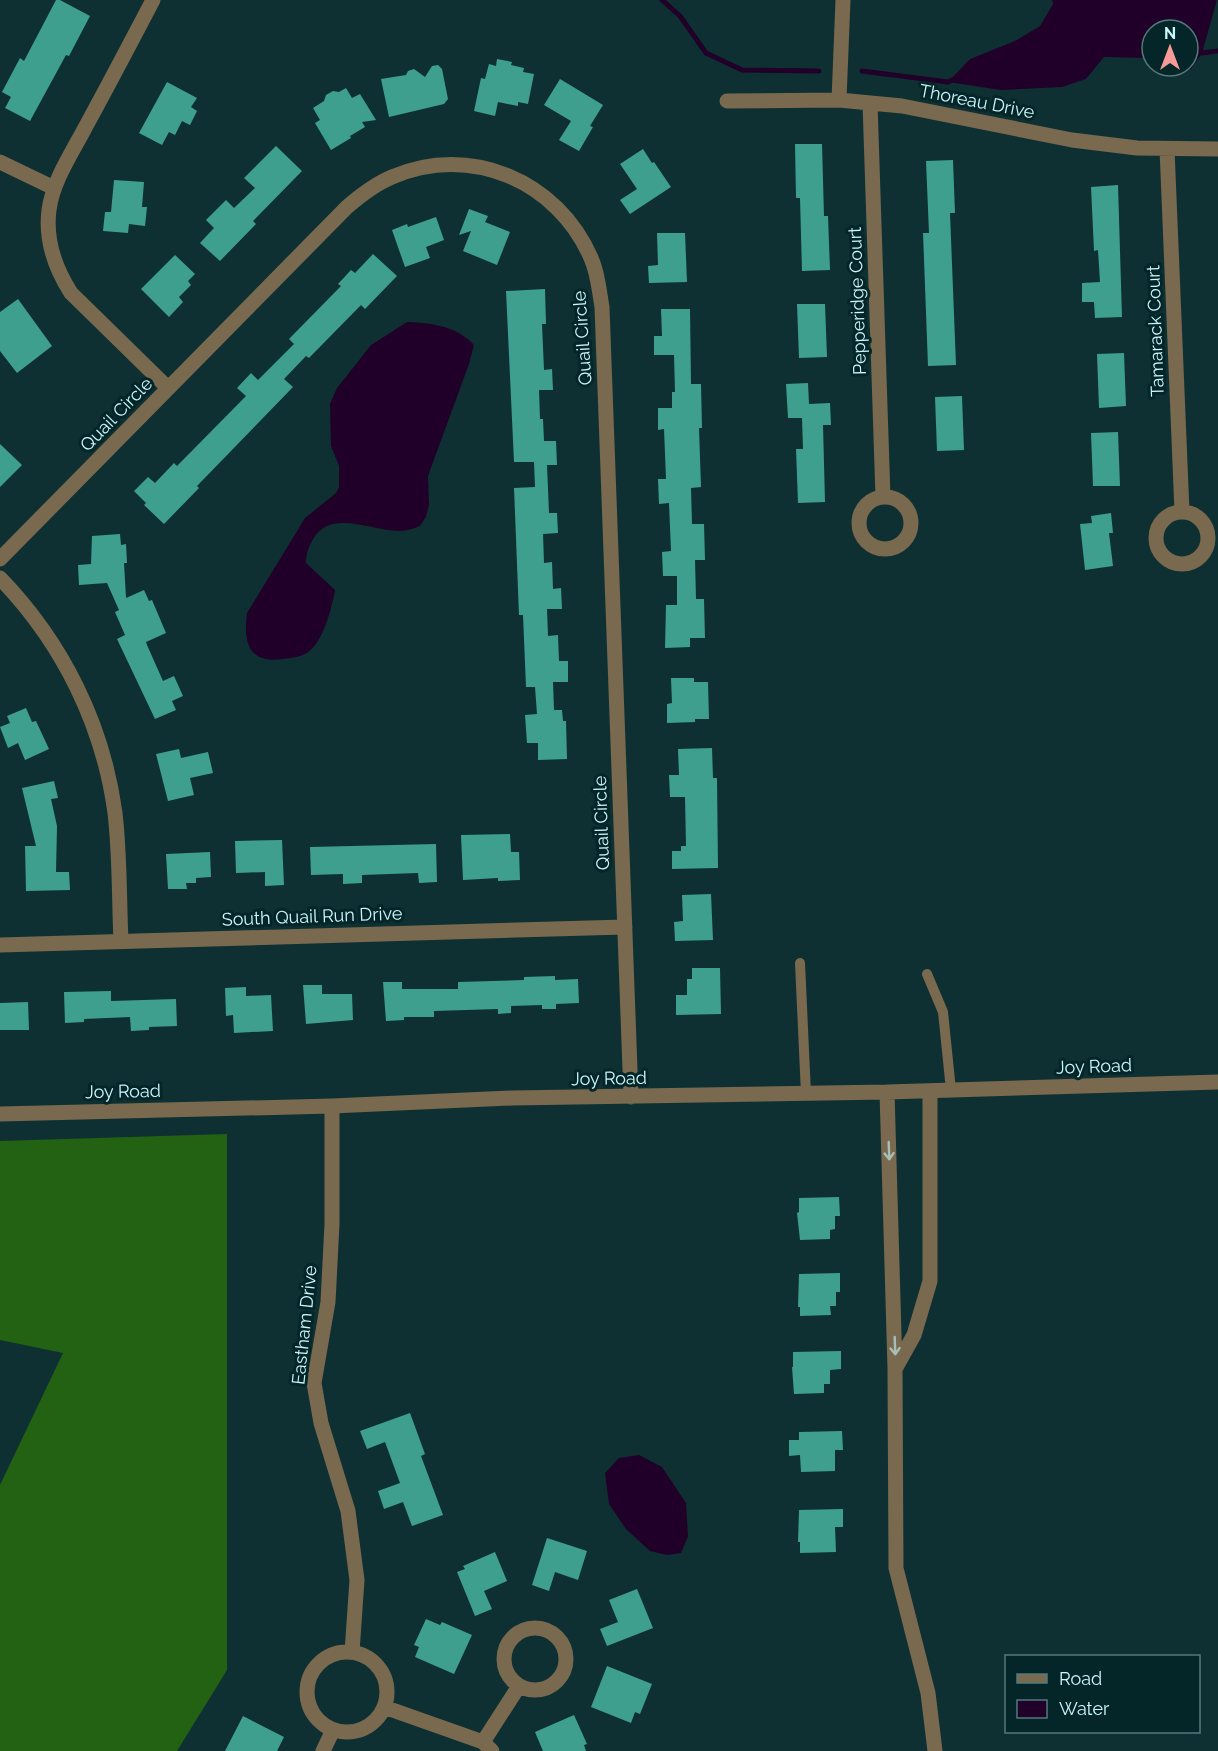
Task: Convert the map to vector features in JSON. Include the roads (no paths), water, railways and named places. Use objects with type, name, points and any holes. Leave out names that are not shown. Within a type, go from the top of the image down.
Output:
[{"type":"street","points":[[153,0],[54,188],[49,210],[48,235],[61,277],[72,293],[168,388]]},
{"type":"street","points":[[839,100],[843,0]]},
{"type":"street","name":"Thoreau Drive","points":[[727,101],[839,100],[902,106],[1072,140],[1137,148],[1218,148]]},
{"type":"street","name":"Pepperidge Court","points":[[870,103],[883,497]]},
{"type":"street","name":"Tamarack Court","points":[[1167,149],[1182,512]]},
{"type":"street","points":[[0,162],[54,188]]},
{"type":"street","name":"Quail Circle","points":[[0,559],[347,207],[368,190],[392,177],[413,170],[460,164],[483,166],[504,173],[544,195],[565,215],[582,238],[592,259],[602,307],[631,1097]]},
{"type":"street","points":[[0,578],[55,647],[94,726],[106,769],[114,812],[121,941]]},
{"type":"street","name":"South Quail Run Drive","points":[[0,945],[625,927]]},
{"type":"street","name":"Joy Road","points":[[0,1114],[332,1106],[512,1098],[806,1094],[1218,1082]]},
{"type":"street","points":[[895,1369],[914,1335],[930,1281],[930,1091]]},
{"type":"street","points":[[887,1092],[895,1369],[896,1568],[928,1693],[934,1751]]},
{"type":"street","name":"Eastham Drive","points":[[332,1106],[332,1224],[328,1302],[314,1383],[321,1423],[348,1511],[357,1580],[352,1652]]},
{"type":"street","points":[[528,1629],[540,1629],[552,1633],[561,1641],[566,1652],[566,1664],[562,1675],[554,1684],[543,1689],[531,1690],[519,1686],[510,1677],[505,1666],[505,1654],[509,1643],[517,1634],[528,1629]]},
{"type":"street","points":[[352,1652],[366,1656],[378,1666],[385,1678],[387,1693],[384,1707],[376,1720],[363,1729],[348,1732],[333,1730],[318,1721],[309,1707],[306,1690],[310,1674],[321,1661],[335,1653],[352,1652]]},
{"type":"street","points":[[384,1707],[488,1746],[519,1686]]},
{"type":"street","points":[[323,1751],[333,1730]]},
{"type":"lane","points":[[800,963],[806,1094]]},
{"type":"lane","points":[[927,974],[943,1012],[951,1090]]},
{"type":"water","points":[[1052,0],[1217,0],[1200,56],[1200,18],[1140,18],[1140,58],[1104,57],[1086,79],[1062,87],[1001,90],[948,82],[970,59],[1015,41],[1040,26],[1053,4]]},
{"type":"water","points":[[407,322],[426,323],[452,330],[474,345],[428,476],[429,505],[426,517],[420,526],[403,531],[339,523],[329,525],[319,531],[309,547],[306,563],[335,590],[329,615],[318,641],[307,653],[295,657],[272,660],[256,655],[251,649],[246,634],[247,613],[305,518],[336,493],[339,487],[339,466],[331,446],[330,404],[337,388],[371,345]]},
{"type":"water","points":[[639,1455],[662,1467],[686,1503],[688,1536],[681,1553],[667,1555],[650,1551],[626,1529],[609,1504],[605,1473],[619,1458]]},
{"type":"waterway","points":[[662,0],[680,16],[706,53],[742,70],[819,71]]},
{"type":"waterway","points":[[1200,52],[1218,51]]},
{"type":"waterway","points":[[862,71],[948,82],[952,80]]}]
